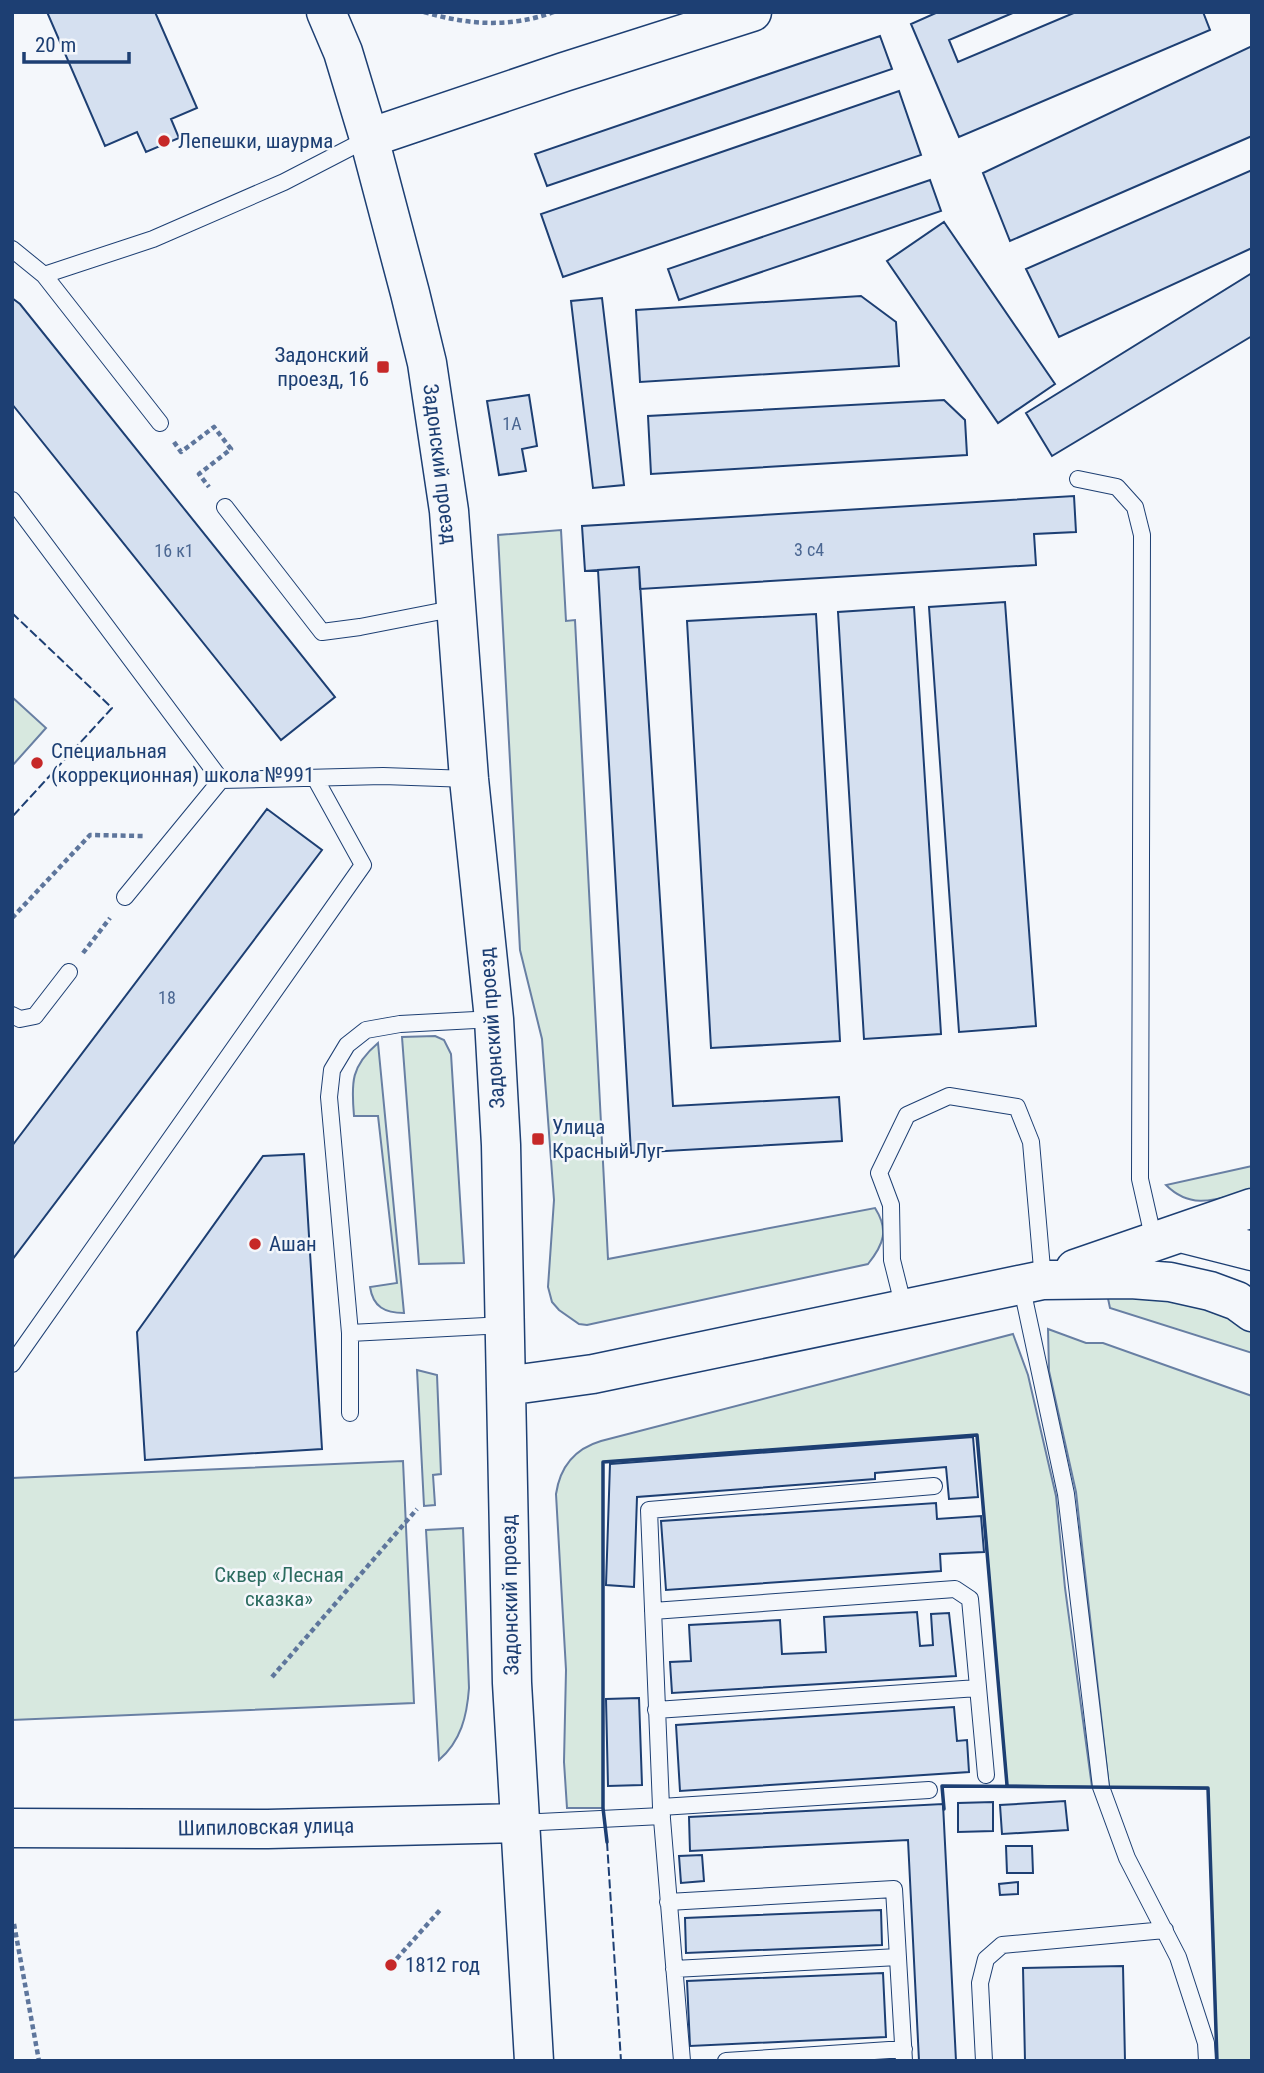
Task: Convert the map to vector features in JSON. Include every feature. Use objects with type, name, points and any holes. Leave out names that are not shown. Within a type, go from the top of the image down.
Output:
[{"type":"street","name":"Задонский проезд","points":[[326,12],[343,52],[369,138],[427,363],[449,511],[469,779],[494,1019],[501,1145],[512,1683],[534,2061]]},
{"type":"street","points":[[369,138],[752,12]]},
{"type":"street","points":[[506,1386],[593,1374],[1032,1282],[1252,1208]]},
{"type":"street","points":[[1168,1238],[1252,1251]]},
{"type":"street","points":[[1032,1282],[1131,1279],[1170,1282],[1219,1294],[1237,1301],[1252,1312]]},
{"type":"street","name":"Шипиловская улица","points":[[12,1828],[268,1829],[519,1823]]},
{"type":"lane","points":[[44,275],[153,239],[284,182],[369,138]]},
{"type":"lane","points":[[12,249],[44,275],[160,424]]},
{"type":"lane","points":[[1078,479],[1117,487],[1135,507],[1142,535],[1140,1179],[1168,1238]]},
{"type":"lane","points":[[12,500],[221,780]]},
{"type":"lane","points":[[225,507],[322,632],[457,608]]},
{"type":"lane","points":[[125,897],[221,780],[383,776],[469,779]]},
{"type":"lane","points":[[12,1364],[363,865],[314,778]]},
{"type":"lane","points":[[12,1015],[20,1019],[35,1016],[69,972]]},
{"type":"lane","points":[[350,1413],[350,1333],[329,1097],[332,1070],[347,1045],[366,1030],[400,1024],[494,1019]]},
{"type":"lane","points":[[904,1308],[892,1260],[891,1205],[879,1173],[907,1115],[949,1096],[1017,1107],[1031,1142],[1032,1282],[1066,1494],[1101,1787],[1127,1858],[1178,1957],[1206,2043],[1207,2061]]},
{"type":"lane","points":[[350,1333],[505,1325]]},
{"type":"lane","points":[[682,2061],[661,1811],[649,1510],[934,1486]]},
{"type":"lane","points":[[653,1611],[955,1589],[970,1599],[986,1775]]},
{"type":"lane","points":[[656,1710],[978,1688]]},
{"type":"lane","points":[[519,1823],[929,1790]]},
{"type":"lane","points":[[668,1902],[894,1889],[904,2055],[726,2061]]},
{"type":"lane","points":[[984,2061],[979,1983],[986,1959],[1002,1945],[1165,1930]]},
{"type":"lane","points":[[674,1969],[898,1957]]},
{"type":"path","points":[[424,12],[478,24],[513,22],[554,12]]},
{"type":"path","points":[[160,424],[181,452],[214,427],[231,449],[199,474],[225,507]]},
{"type":"path","points":[[12,918],[90,835],[175,836]]},
{"type":"path","points":[[69,972],[125,897]]},
{"type":"path","points":[[272,1677],[416,1509]]},
{"type":"path","points":[[391,1965],[441,1909]]},
{"type":"path","points":[[14,1924],[40,2061]]},
{"type":"green space","points":[[561,530],[566,621],[575,620],[608,1259],[875,1208],[882,1223],[883,1237],[868,1264],[587,1325],[579,1324],[552,1302],[548,1287],[554,1200],[542,1039],[520,950],[498,535]]},
{"type":"green space","points":[[12,697],[46,728],[12,766]]},
{"type":"green space","points":[[435,1036],[444,1040],[451,1054],[464,1263],[419,1264],[402,1037]]},
{"type":"green space","points":[[378,1043],[404,1313],[381,1308],[374,1300],[370,1287],[397,1283],[378,1116],[354,1116],[355,1075],[362,1059]]},
{"type":"green space","points":[[1252,1166],[1252,1190],[1217,1199],[1196,1201],[1176,1193],[1166,1185]]},
{"type":"green space","points":[[1160,1286],[1252,1328],[1252,1353],[1110,1308],[1106,1289]]},
{"type":"green space","points":[[1048,1329],[1086,1343],[1103,1343],[1252,1396],[1252,2061],[1217,2061],[1208,1789],[1109,1787],[1076,1492],[1049,1371]]},
{"type":"green space","points":[[1013,1334],[1028,1375],[1056,1496],[1065,1588],[1092,1787],[1007,1785],[977,1435],[603,1462],[603,1808],[567,1808],[564,1762],[566,1670],[556,1494],[561,1475],[570,1460],[591,1444],[601,1441]]},
{"type":"green space","points":[[417,1370],[437,1375],[441,1474],[433,1475],[435,1505],[424,1506]]},
{"type":"green space","name":"Сквер «Лесная сказка»","points":[[403,1461],[414,1703],[12,1720],[12,1478]]},
{"type":"green space","points":[[463,1528],[468,1698],[458,1736],[439,1760],[426,1530]]},
{"type":"building","points":[[47,12],[155,12],[197,108],[171,119],[179,138],[146,152],[137,132],[105,146]]},
{"type":"building","points":[[938,12],[1015,12],[949,40],[958,62],[1076,12],[1203,12],[1210,30],[959,137],[911,24]]},
{"type":"building","points":[[880,36],[892,69],[547,186],[535,154]]},
{"type":"building","points":[[1252,46],[1252,136],[1010,241],[983,173]]},
{"type":"building","points":[[899,91],[921,155],[563,277],[541,214]]},
{"type":"building","points":[[1252,170],[1252,248],[1059,337],[1026,269]]},
{"type":"building","points":[[930,180],[941,211],[679,300],[668,269]]},
{"type":"building","points":[[944,222],[1055,384],[998,423],[887,261]]},
{"type":"building","points":[[1252,273],[1252,336],[1052,456],[1026,413]]},
{"type":"building","points":[[861,296],[896,322],[899,366],[640,382],[636,310]]},
{"type":"building","points":[[12,298],[20,304],[335,697],[281,740],[12,404]]},
{"type":"building","points":[[602,298],[624,485],[593,488],[571,301]]},
{"type":"building","points":[[529,395],[537,446],[522,449],[526,471],[499,475],[487,401]]},
{"type":"building","points":[[944,400],[965,420],[967,455],[651,474],[648,416]]},
{"type":"building","points":[[1074,496],[1076,532],[1034,534],[1036,565],[640,589],[639,567],[585,571],[582,526]]},
{"type":"building","points":[[639,567],[673,1106],[839,1097],[842,1141],[631,1153],[598,570]]},
{"type":"building","points":[[1005,602],[1036,1026],[959,1032],[929,607]]},
{"type":"building","points":[[914,607],[941,1034],[864,1039],[838,612]]},
{"type":"building","points":[[816,614],[840,1041],[711,1048],[687,621]]},
{"type":"building","points":[[267,809],[322,850],[12,1260],[12,1146]]},
{"type":"building","name":"Ашан","points":[[304,1154],[322,1449],[145,1460],[137,1332],[263,1156]]},
{"type":"building","points":[[973,1437],[978,1497],[949,1499],[946,1467],[875,1473],[875,1479],[637,1497],[634,1587],[606,1585],[610,1464]]},
{"type":"building","points":[[936,1503],[937,1519],[981,1516],[984,1552],[940,1554],[941,1571],[666,1590],[661,1521]]},
{"type":"building","points":[[917,1612],[920,1646],[933,1645],[931,1614],[949,1613],[956,1676],[672,1693],[670,1662],[691,1661],[689,1625],[780,1620],[782,1654],[826,1652],[824,1617]]},
{"type":"building","points":[[639,1698],[642,1785],[608,1786],[606,1699]]},
{"type":"building","points":[[954,1707],[957,1741],[967,1740],[969,1772],[680,1791],[676,1725]]},
{"type":"building","points":[[1065,1801],[1068,1830],[1002,1834],[1000,1805]]},
{"type":"building","points":[[993,1802],[993,1831],[958,1832],[958,1803]]},
{"type":"building","points":[[943,1804],[956,2061],[919,2061],[908,1840],[690,1851],[689,1817]]},
{"type":"building","points":[[1006,1846],[1032,1846],[1033,1873],[1007,1873]]},
{"type":"building","points":[[702,1855],[704,1881],[681,1883],[679,1856]]},
{"type":"building","points":[[1018,1882],[1018,1894],[1000,1895],[999,1884]]},
{"type":"building","points":[[881,1910],[882,1945],[686,1953],[685,1918]]},
{"type":"building","points":[[1123,1966],[1125,2061],[1025,2061],[1023,1968]]},
{"type":"building","points":[[883,1973],[886,2037],[690,2046],[687,1981]]},
{"type":"fence","points":[[12,613],[112,708],[12,817]]},
{"type":"fence","points":[[607,1842],[621,2061]]},
{"type":"wall","points":[[607,1842],[603,1808],[603,1462],[977,1435],[1007,1785]]},
{"type":"wall","points":[[944,1809],[942,1786],[1208,1788],[1217,2061]]},
{"type":"place","name":"Лепешки, шаурма","points":[[164,141]]},
{"type":"place","name":"Задонский проезд, 16","points":[[383,367]]},
{"type":"place","name":"Специальная (коррекционная) школа №991","points":[[37,763]]},
{"type":"place","name":"Улица Красный Луг","points":[[538,1139]]},
{"type":"place","name":"Ашан","points":[[255,1244]]},
{"type":"place","name":"1812 год","points":[[391,1965]]}]
